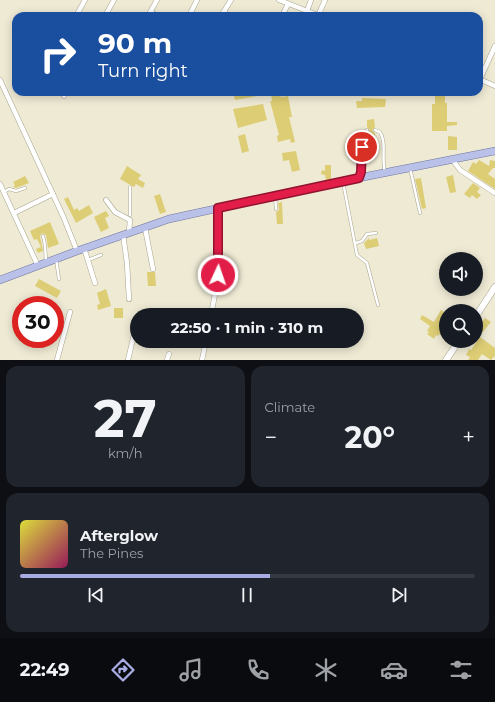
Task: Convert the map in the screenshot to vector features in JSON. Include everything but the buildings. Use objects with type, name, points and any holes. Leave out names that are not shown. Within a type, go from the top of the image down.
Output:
[{"type":"main road","points":[[0,280],[126,233],[169,220],[343,181],[495,151]]},
{"type":"street","points":[[78,12],[85,0]]},
{"type":"street","points":[[106,12],[114,0]]},
{"type":"street","points":[[151,11],[157,0]]},
{"type":"street","points":[[191,12],[197,0]]},
{"type":"street","points":[[225,10],[231,0]]},
{"type":"street","points":[[279,0],[306,11],[311,0]]},
{"type":"street","points":[[320,12],[325,0]]},
{"type":"street","points":[[284,12],[288,4]]},
{"type":"street","points":[[483,72],[495,46]]},
{"type":"street","points":[[0,80],[53,194],[81,250],[88,260],[95,283]]},
{"type":"street","points":[[483,80],[495,86]]},
{"type":"street","points":[[452,159],[460,170],[495,193]]},
{"type":"street","points":[[0,184],[38,266]]},
{"type":"street","points":[[14,213],[53,194]]},
{"type":"street","points":[[106,200],[115,212],[130,217],[126,233],[129,299]]},
{"type":"street","points":[[212,308],[216,289],[218,262],[218,208]]},
{"type":"street","points":[[144,228],[153,268]]},
{"type":"street","points":[[483,305],[495,287]]},
{"type":"street","points":[[57,360],[70,312]]},
{"type":"street","points":[[128,360],[131,348]]},
{"type":"street","points":[[202,360],[205,348]]},
{"type":"street","points":[[447,360],[455,348]]},
{"type":"street","points":[[167,360],[169,354]]},
{"type":"lane","points":[[359,178],[361,172],[362,138],[367,130]]},
{"type":"lane","points":[[375,130],[380,132],[384,140],[382,162],[386,173]]},
{"type":"lane","points":[[410,168],[420,213]]},
{"type":"lane","points":[[343,181],[356,243],[357,255],[367,263],[378,305]]},
{"type":"lane","points":[[130,187],[130,217]]},
{"type":"lane","points":[[4,192],[8,189],[16,191],[25,188]]},
{"type":"lane","points":[[275,196],[276,209]]},
{"type":"lane","points":[[356,243],[362,240],[367,234],[376,233]]},
{"type":"lane","points":[[43,236],[47,249],[45,253],[46,263]]},
{"type":"lane","points":[[88,260],[101,255]]},
{"type":"lane","points":[[56,259],[59,279]]},
{"type":"route","points":[[218,275],[218,208],[359,178],[361,172],[362,147]]}]
